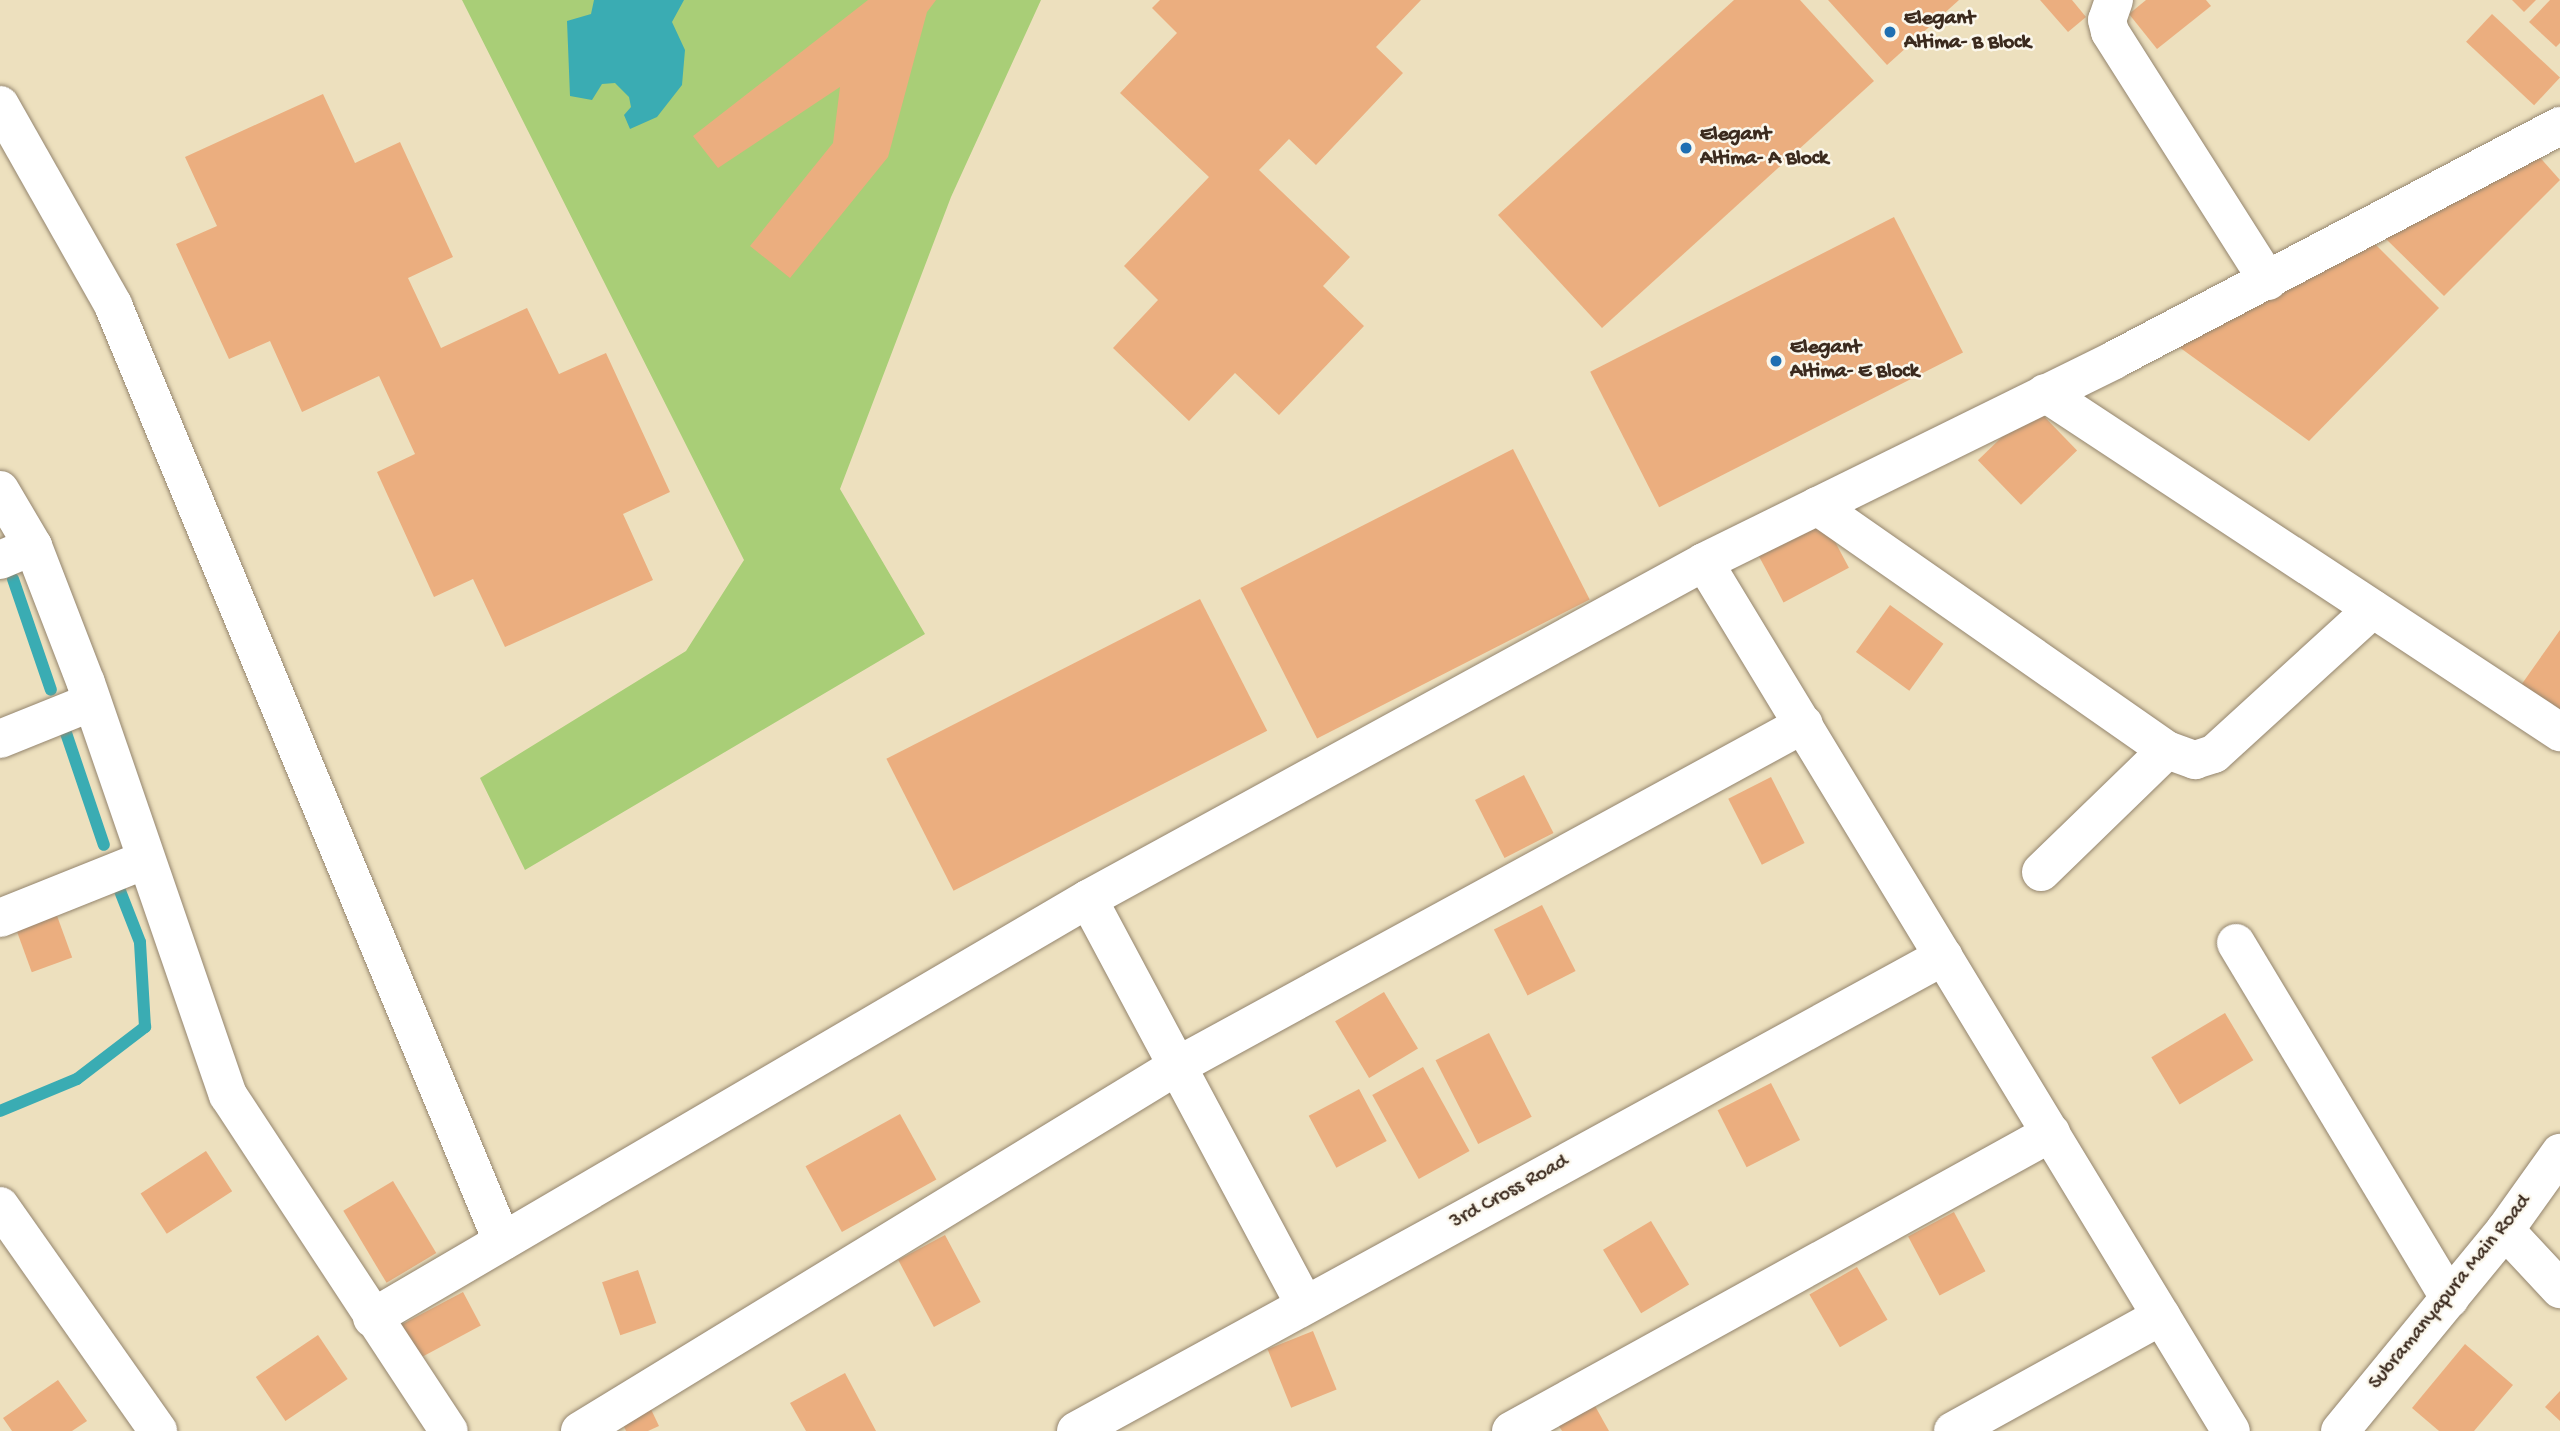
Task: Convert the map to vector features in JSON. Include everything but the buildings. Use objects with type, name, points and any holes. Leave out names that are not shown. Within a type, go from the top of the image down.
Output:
[{"type":"street","points":[[2114,0],[2107,20],[2110,32],[2268,281]]},
{"type":"street","points":[[0,105],[113,305],[502,1241]]},
{"type":"street","points":[[372,1318],[1088,899],[1704,562],[2268,281],[2560,126]]},
{"type":"street","points":[[2045,393],[2560,732]]},
{"type":"street","points":[[0,490],[17,553],[92,702],[228,1095],[372,1318],[449,1431]]},
{"type":"street","points":[[1817,506],[2167,750],[2195,760],[2214,754],[2373,609]]},
{"type":"street","points":[[1704,562],[2231,1431]]},
{"type":"street","points":[[0,738],[92,702]]},
{"type":"street","points":[[580,1431],[1177,1066],[1804,724]]},
{"type":"street","points":[[2040,872],[2167,750]]},
{"type":"street","points":[[0,918],[145,860]]},
{"type":"street","points":[[1088,899],[1305,1305]]},
{"type":"street","points":[[2236,943],[2450,1299]]},
{"type":"street","name":"3rd Cross Road","points":[[1076,1431],[1944,956]]},
{"type":"street","points":[[1511,1431],[2051,1133]]},
{"type":"street","name":"Subramanyapura Main Road","points":[[2340,1431],[2505,1230],[2560,1153]]},
{"type":"street","points":[[0,1206],[158,1431]]},
{"type":"street","points":[[2505,1230],[2560,1289]]},
{"type":"street","points":[[1953,1431],[2161,1316]]},
{"type":"green space","points":[[462,0],[1041,0],[951,197],[840,489],[925,634],[525,870],[480,778],[686,651],[744,560]]},
{"type":"water","points":[[594,0],[684,0],[672,22],[685,50],[682,85],[657,117],[630,129],[624,115],[631,107],[629,97],[615,83],[602,84],[592,100],[570,96],[567,21],[591,14]]},
{"type":"waterway","points":[[13,579],[51,690]]},
{"type":"waterway","points":[[66,733],[104,845]]},
{"type":"waterway","points":[[0,1111],[77,1079],[145,1027],[140,942],[120,891]]},
{"type":"place","name":"Elegant Altima- B Block","points":[[1890,32]]},
{"type":"place","name":"Elegant Altima- A Block","points":[[1686,148]]},
{"type":"place","name":"Elegant Altima- E Block","points":[[1776,361]]}]
